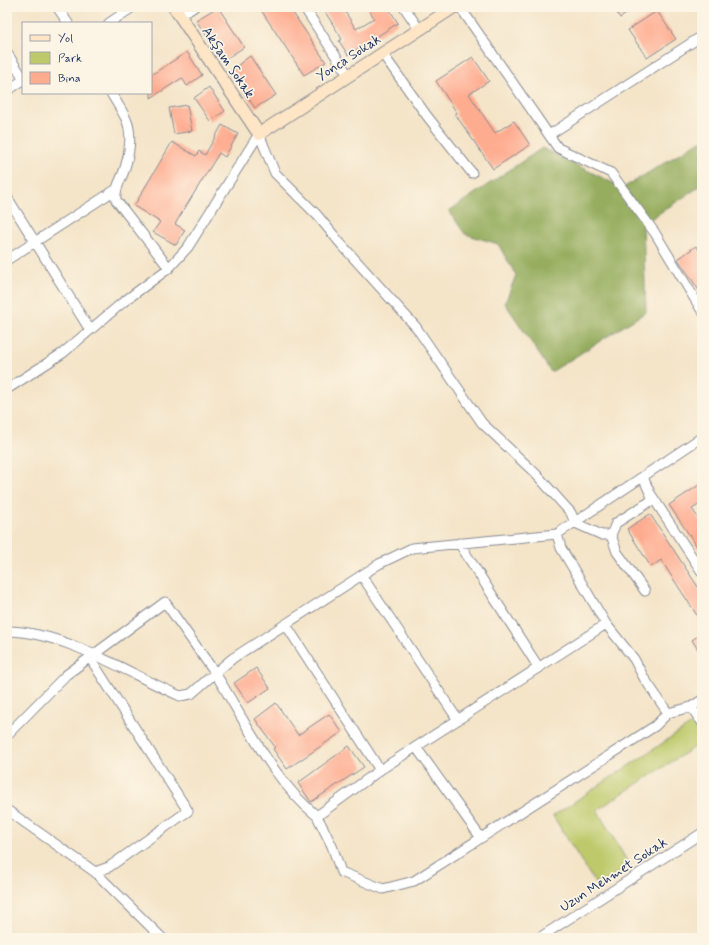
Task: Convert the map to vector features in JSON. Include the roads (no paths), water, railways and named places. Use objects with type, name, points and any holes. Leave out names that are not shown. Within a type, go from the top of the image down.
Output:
[{"type":"street","points":[[57,7],[67,22]]},
{"type":"street","points":[[110,22],[133,7]]},
{"type":"street","points":[[177,12],[194,7]]},
{"type":"street","points":[[304,7],[348,75]]},
{"type":"street","points":[[404,7],[419,29]]},
{"type":"street","name":"Yonca Sokak","points":[[259,134],[454,7]]},
{"type":"street","points":[[460,7],[558,148],[611,173],[655,233],[702,311]]},
{"type":"street","name":"Akşam Sokak","points":[[177,12],[259,134]]},
{"type":"street","points":[[549,135],[702,36]]},
{"type":"street","points":[[7,53],[22,77]]},
{"type":"street","points":[[382,53],[427,116],[472,173]]},
{"type":"street","points":[[7,91],[22,80]]},
{"type":"street","points":[[111,94],[127,120],[129,135],[129,151],[124,171],[115,190],[116,200],[169,268]]},
{"type":"street","points":[[7,389],[63,353],[122,303],[169,268],[188,247],[259,134]]},
{"type":"street","points":[[259,134],[275,173],[317,215],[341,244],[416,326],[482,423],[536,474],[571,513],[575,523],[602,535],[611,535]]},
{"type":"street","points":[[7,260],[115,190]]},
{"type":"street","points":[[7,197],[90,330]]},
{"type":"street","points":[[7,631],[24,631],[92,656],[180,696],[191,694],[233,658],[380,564],[412,548],[557,534],[702,437]]},
{"type":"street","points":[[642,477],[702,572]]},
{"type":"street","points":[[645,591],[617,552],[611,535],[616,523],[654,498]]},
{"type":"street","points":[[557,534],[561,548],[606,624],[634,659],[644,678],[668,713]]},
{"type":"street","points":[[459,543],[538,668]]},
{"type":"street","points":[[362,576],[458,720]]},
{"type":"street","points":[[7,735],[66,676],[165,602],[215,673],[274,770],[302,804],[317,816],[332,846],[341,872],[383,890],[414,881],[655,726],[668,713],[691,708],[702,700]]},
{"type":"street","points":[[317,816],[380,770],[606,624]]},
{"type":"street","points":[[286,625],[380,770]]},
{"type":"street","points":[[92,656],[188,811],[109,867],[95,872]]},
{"type":"street","points":[[691,708],[702,722]]},
{"type":"street","points":[[416,747],[481,838]]},
{"type":"street","points":[[7,810],[95,872],[162,938]]},
{"type":"street","name":"Uzun Mehmet Sokak","points":[[539,938],[702,833]]}]
